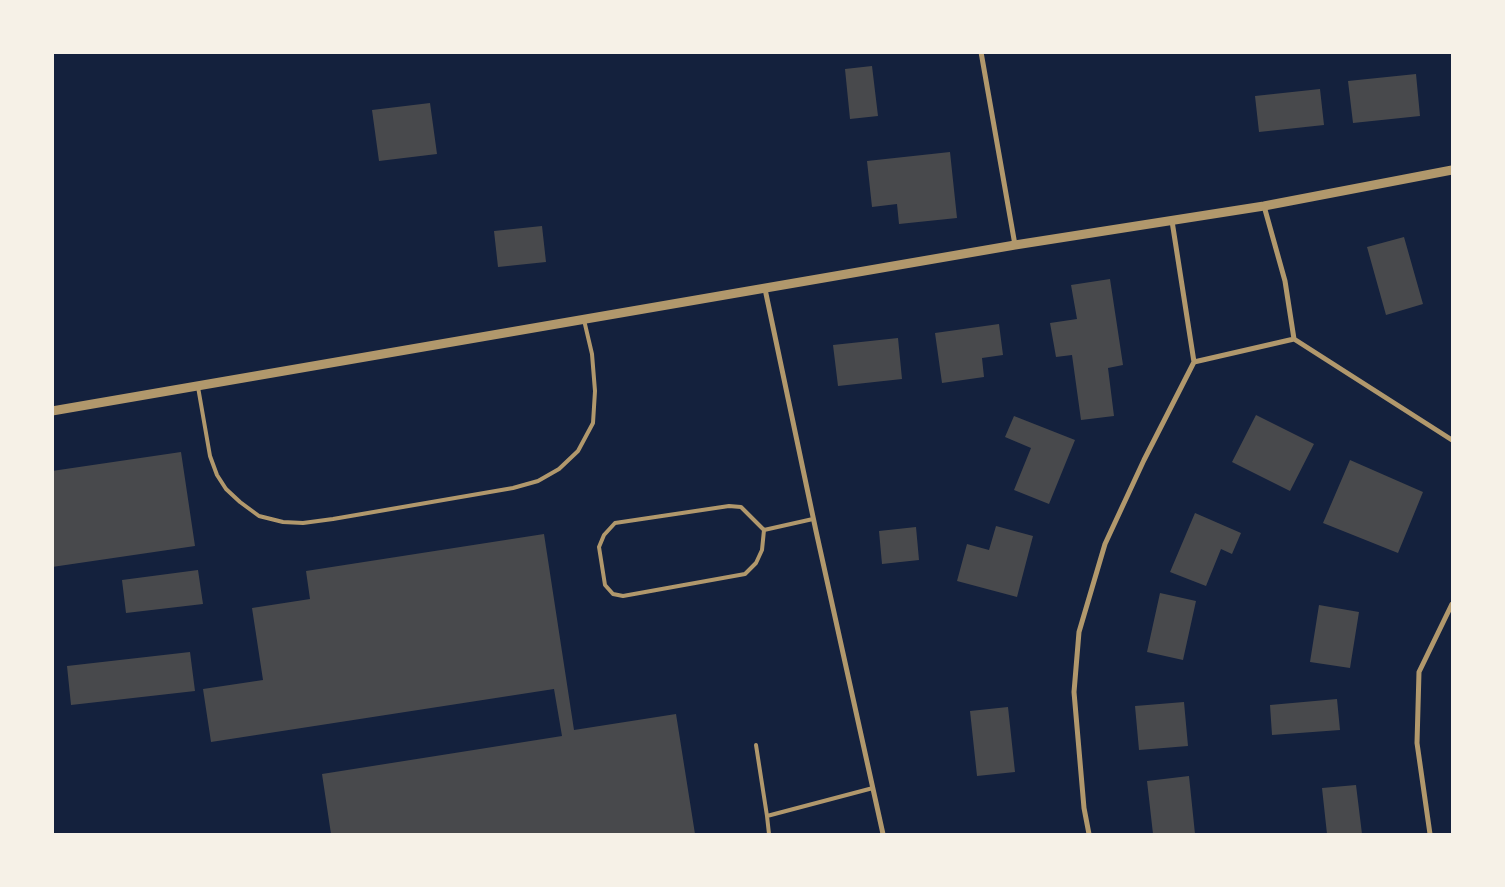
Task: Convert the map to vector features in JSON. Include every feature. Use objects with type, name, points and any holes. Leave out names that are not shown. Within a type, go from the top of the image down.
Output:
[{"type":"street","points":[[981,52],[1015,246]]},
{"type":"street","points":[[52,411],[1015,246],[1264,206],[1452,170]]},
{"type":"street","points":[[1264,206],[1284,281],[1294,339]]},
{"type":"street","points":[[1090,834],[1084,808],[1074,692],[1079,632],[1105,544],[1144,460],[1194,362],[1172,221]]},
{"type":"street","points":[[765,289],[813,520],[884,834]]},
{"type":"street","points":[[1194,362],[1294,339],[1452,440]]},
{"type":"street","points":[[1430,834],[1417,743],[1419,672],[1452,604]]},
{"type":"lane","points":[[198,387],[206,439],[217,475],[226,489],[240,502],[259,516],[284,522],[302,523],[342,518],[513,488],[538,481],[558,469],[578,450],[593,423],[595,391],[592,354],[584,320]]},
{"type":"lane","points":[[729,506],[741,507],[764,530],[762,550],[756,563],[744,574],[623,596],[613,594],[605,584],[600,547],[604,535],[615,524],[729,506]]},
{"type":"lane","points":[[764,530],[813,520]]},
{"type":"lane","points":[[756,744],[769,834]]},
{"type":"lane","points":[[767,816],[873,788]]},
{"type":"building","points":[[872,66],[878,116],[850,119],[845,69]]},
{"type":"building","points":[[1416,74],[1420,116],[1353,123],[1348,81]]},
{"type":"building","points":[[1320,89],[1324,125],[1259,132],[1255,96]]},
{"type":"building","points":[[430,103],[437,154],[379,161],[372,110]]},
{"type":"building","points":[[950,152],[957,218],[899,224],[897,204],[872,207],[867,161]]},
{"type":"building","points":[[542,226],[546,262],[498,267],[494,231]]},
{"type":"building","points":[[1404,237],[1423,304],[1386,315],[1367,247]]},
{"type":"building","points":[[1110,279],[1123,365],[1108,368],[1114,416],[1081,420],[1072,355],[1056,357],[1050,323],[1077,319],[1071,285]]},
{"type":"building","points":[[999,324],[1003,355],[982,358],[984,377],[942,383],[935,333]]},
{"type":"building","points":[[898,338],[902,379],[838,386],[833,345]]},
{"type":"building","points":[[1256,415],[1314,444],[1290,491],[1232,462]]},
{"type":"building","points":[[1014,416],[1075,440],[1049,504],[1014,490],[1031,448],[1005,437]]},
{"type":"building","points":[[181,452],[195,546],[52,567],[52,471]]},
{"type":"building","points":[[1350,460],[1423,492],[1398,553],[1323,523]]},
{"type":"building","points":[[1195,513],[1241,533],[1232,554],[1221,549],[1206,586],[1170,572]]},
{"type":"building","points":[[996,526],[1033,536],[1017,597],[957,581],[967,544],[989,550]]},
{"type":"building","points":[[916,527],[919,560],[882,564],[879,531]]},
{"type":"building","points":[[544,534],[574,730],[676,714],[695,834],[331,834],[322,774],[562,736],[554,689],[211,742],[203,689],[263,680],[252,608],[310,599],[306,571]]},
{"type":"building","points":[[198,570],[203,604],[126,613],[122,580]]},
{"type":"building","points":[[1160,593],[1196,601],[1183,660],[1147,652]]},
{"type":"building","points":[[1319,605],[1359,612],[1350,668],[1310,662]]},
{"type":"building","points":[[190,652],[195,691],[71,705],[67,666]]},
{"type":"building","points":[[1337,699],[1340,730],[1272,735],[1270,705]]},
{"type":"building","points":[[1184,702],[1188,746],[1139,750],[1135,706]]},
{"type":"building","points":[[1008,707],[1015,772],[977,776],[970,711]]},
{"type":"building","points":[[1189,776],[1195,834],[1153,834],[1147,781]]},
{"type":"building","points":[[1356,785],[1362,834],[1327,834],[1322,788]]}]
